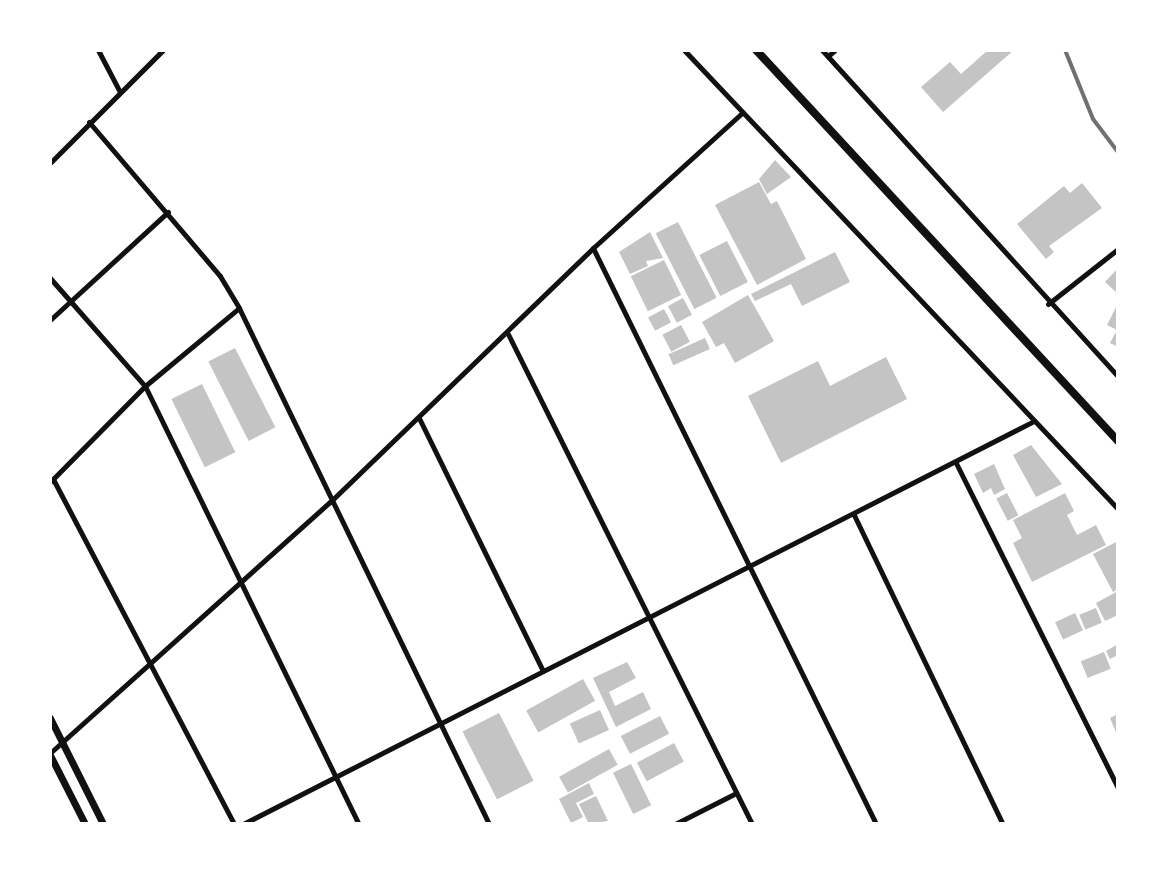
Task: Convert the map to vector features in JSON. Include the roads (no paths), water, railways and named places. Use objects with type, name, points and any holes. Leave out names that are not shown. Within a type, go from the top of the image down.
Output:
[{"type":"main road","points":[[756,50],[1118,441]]},
{"type":"street","points":[[98,50],[120,92]]},
{"type":"street","points":[[50,163],[163,50]]},
{"type":"street","points":[[684,50],[1118,509]]},
{"type":"street","points":[[822,50],[1048,304],[1118,377]]},
{"type":"street","points":[[828,56],[835,50]]},
{"type":"street","points":[[85,824],[50,754],[151,659],[330,502],[508,334],[593,248],[742,113]]},
{"type":"street","points":[[89,122],[168,212],[239,308],[330,502],[489,824]]},
{"type":"street","points":[[50,320],[168,212]]},
{"type":"street","points":[[593,248],[876,824]]},
{"type":"street","points":[[1048,304],[1118,249]]},
{"type":"street","points":[[50,278],[145,386],[243,581],[359,824]]},
{"type":"street","points":[[234,824],[151,659],[52,481],[145,386],[239,308]]},
{"type":"street","points":[[508,334],[752,824]]},
{"type":"street","points":[[418,418],[542,669]]},
{"type":"street","points":[[243,824],[647,615],[751,570],[1034,421]]},
{"type":"street","points":[[956,463],[1118,788]]},
{"type":"street","points":[[854,515],[1003,824]]},
{"type":"street","points":[[50,718],[103,824]]},
{"type":"street","points":[[675,824],[736,793]]},
{"type":"railway","points":[[1065,50],[1093,119],[1118,152]]}]
